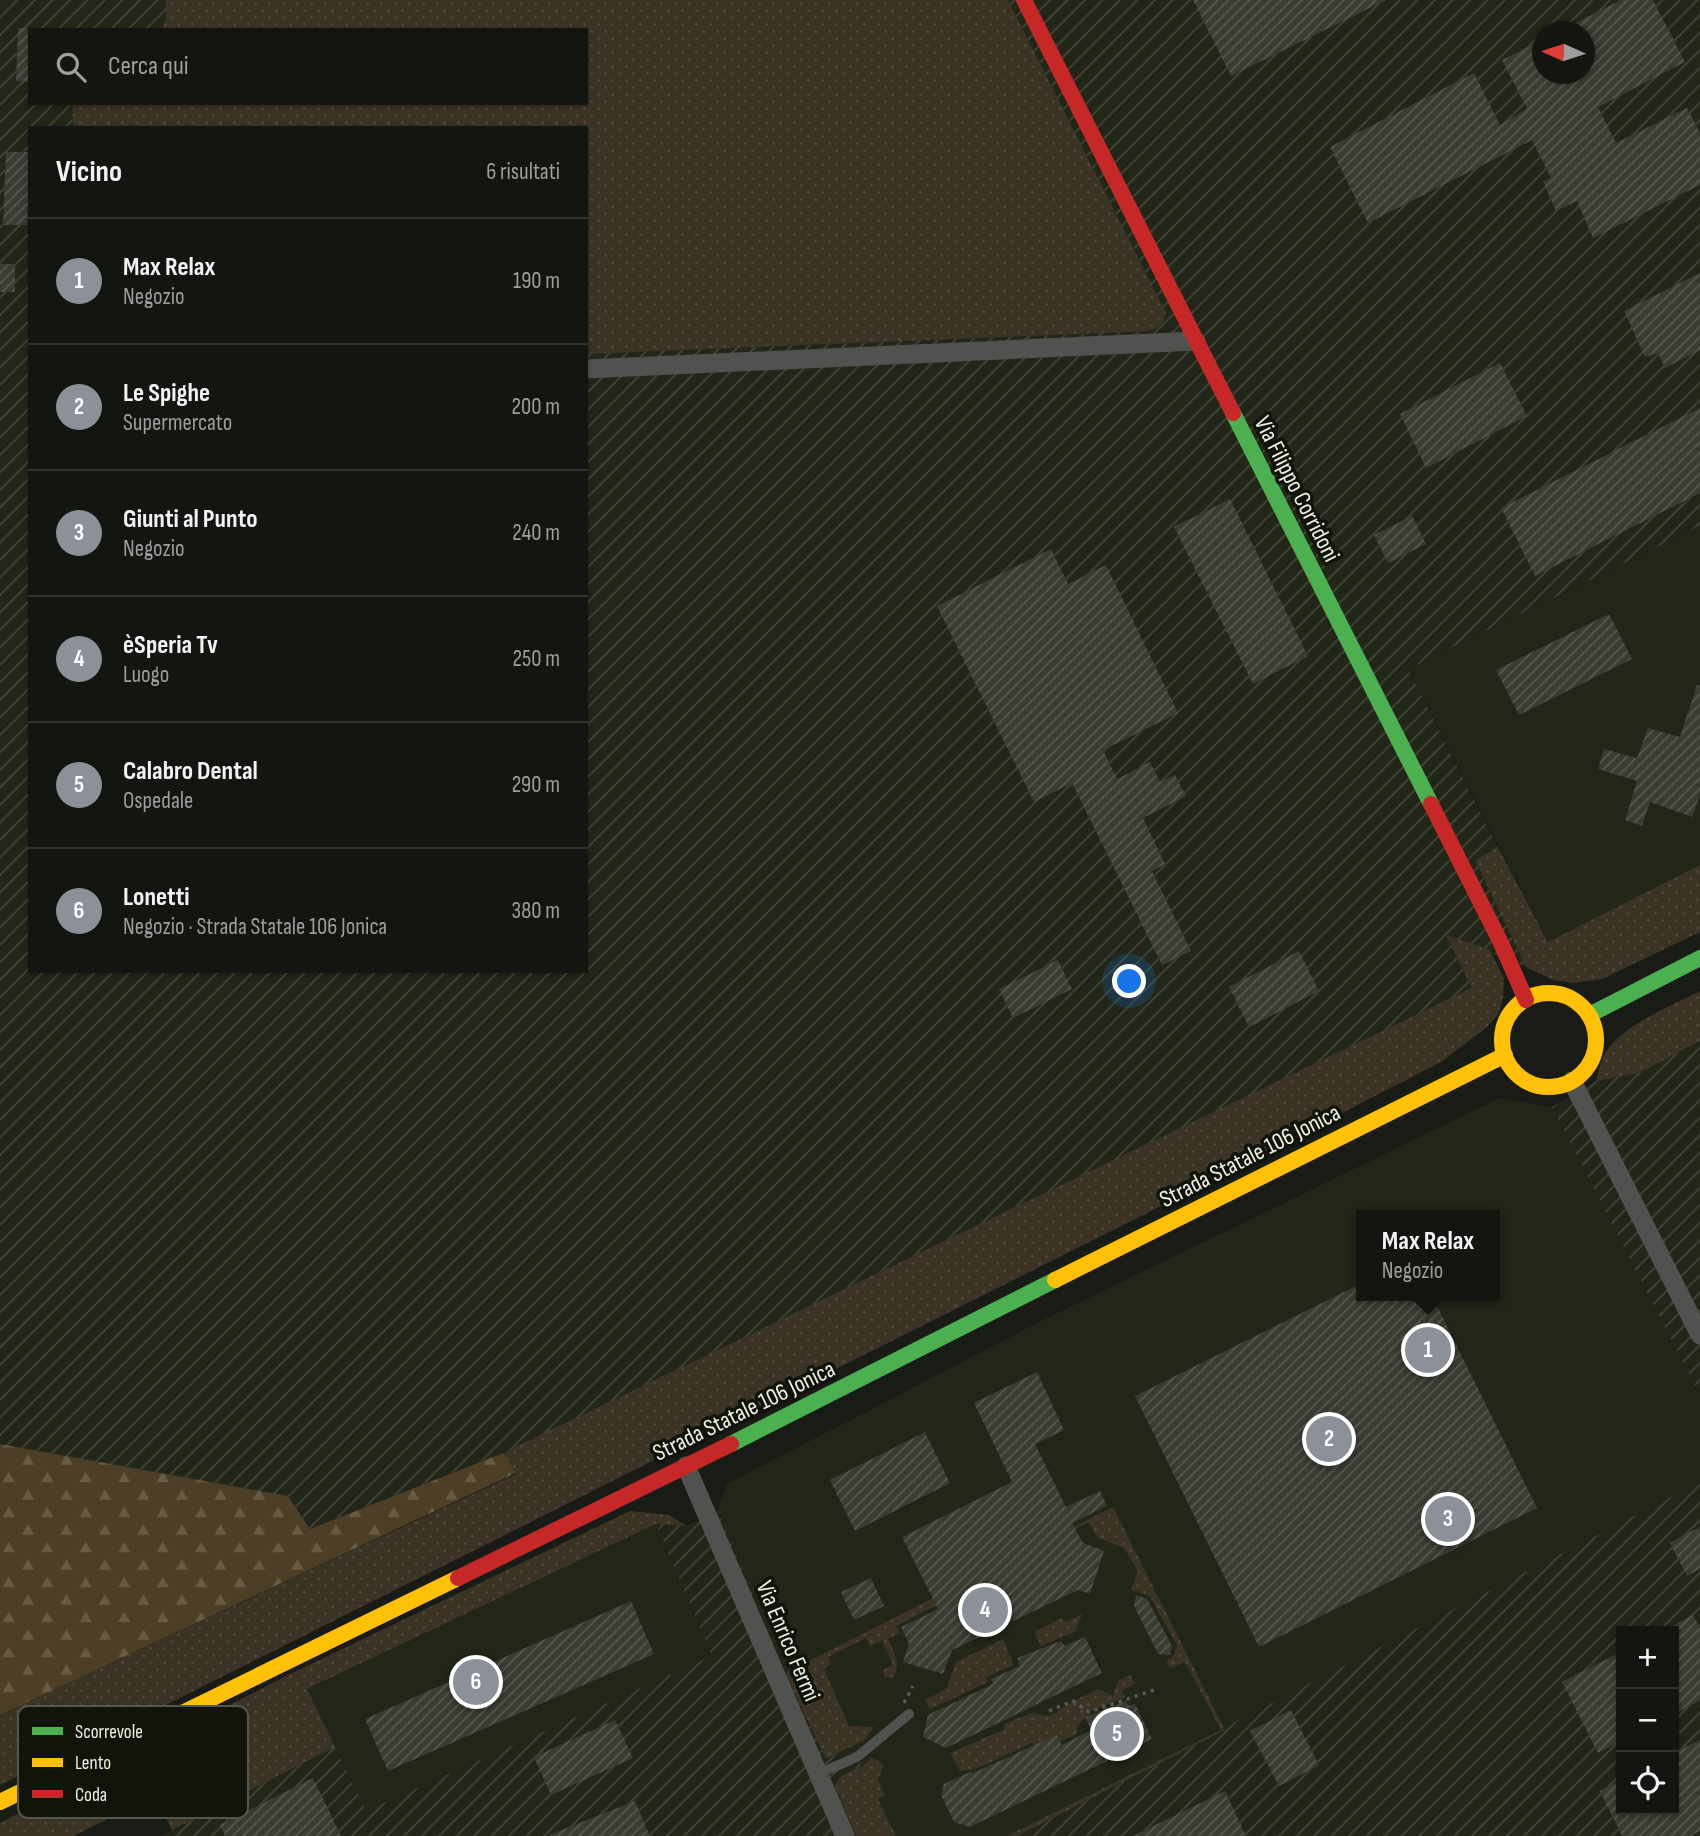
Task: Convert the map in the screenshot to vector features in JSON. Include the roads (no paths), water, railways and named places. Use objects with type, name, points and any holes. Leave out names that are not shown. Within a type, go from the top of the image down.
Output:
[{"type":"main road","name":"Via Filippo Corridoni","points":[[1024,0],[1494,930],[1526,1000]]},
{"type":"main road","points":[[1589,1015],[1700,958]]},
{"type":"main road","points":[[1549,993],[1564,995],[1579,1003],[1589,1015],[1595,1030],[1596,1045],[1588,1066],[1572,1082],[1551,1087],[1529,1083],[1517,1074],[1505,1055],[1503,1032],[1508,1017],[1519,1004],[1549,993]]},
{"type":"main road","name":"Strada Statale 106 Jonica","points":[[196,1706],[796,1412],[1307,1152],[1505,1055]]},
{"type":"main road","name":"Strada Statale 106 Jonica","points":[[0,1802],[18,1793]]},
{"type":"street","points":[[588,369],[1196,341]]},
{"type":"street","points":[[1572,1082],[1700,1335]]},
{"type":"street","name":"Via Enrico Fermi","points":[[686,1466],[845,1836]]},
{"type":"lane","points":[[818,1774],[857,1757],[909,1714]]},
{"type":"place","name":"Max Relax","points":[[1428,1350]]},
{"type":"place","name":"Le Spighe","points":[[1329,1439]]},
{"type":"place","name":"Giunti al Punto","points":[[1448,1519]]},
{"type":"place","name":"èSperia Tv","points":[[985,1610]]},
{"type":"place","name":"Lonetti","points":[[476,1682]]},
{"type":"place","name":"Calabro Dental","points":[[1117,1734]]}]
